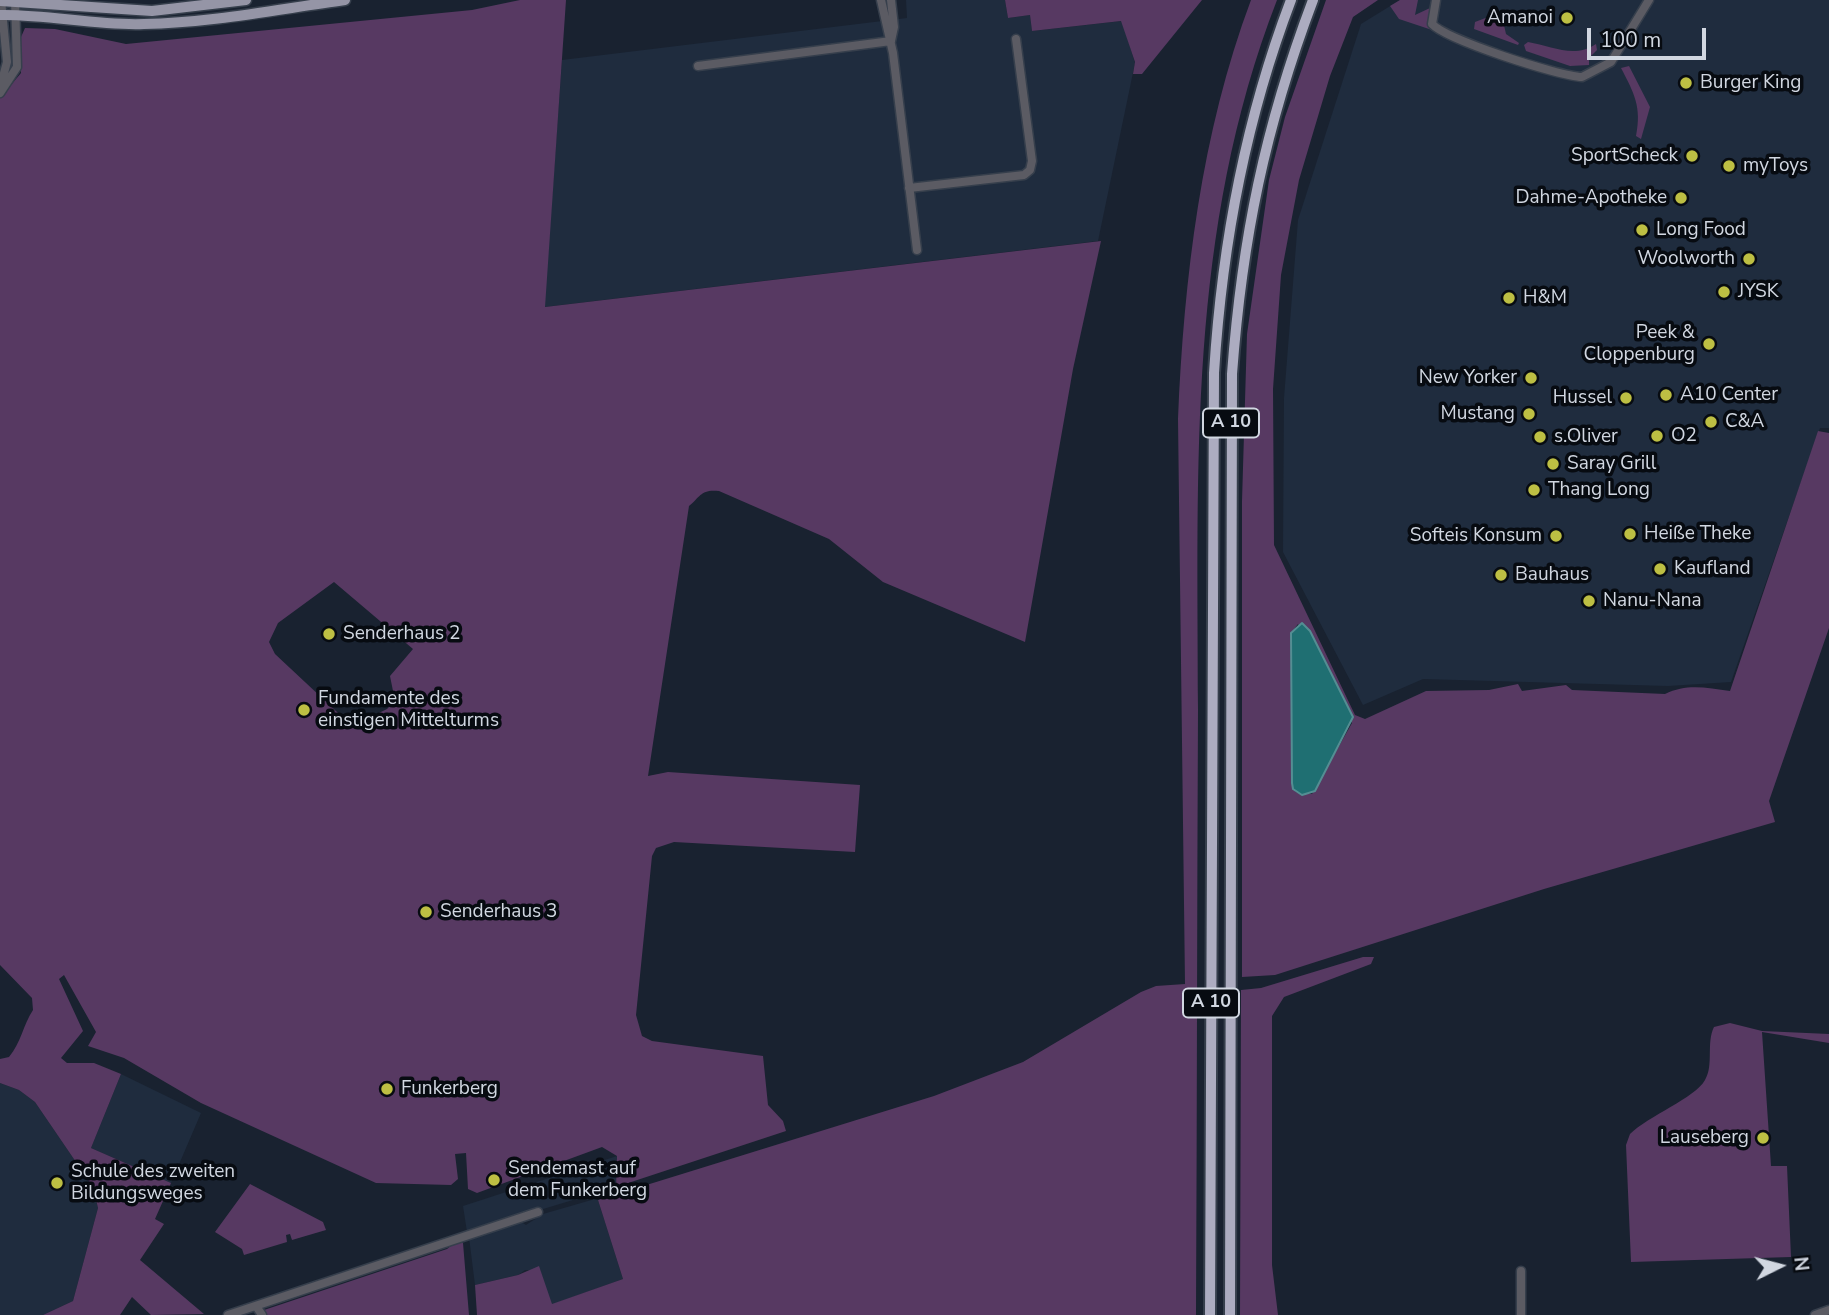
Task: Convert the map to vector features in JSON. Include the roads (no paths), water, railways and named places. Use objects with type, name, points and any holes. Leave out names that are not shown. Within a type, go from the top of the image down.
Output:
[{"type":"highway","name":"A 10","points":[[1210,1315],[1214,373],[1219,299],[1239,169],[1257,101],[1291,0]]},
{"type":"highway","name":"A 10","points":[[1230,1315],[1232,374],[1238,299],[1259,171],[1275,108],[1313,0]]},
{"type":"main road","points":[[1,1],[152,11],[247,0]]},
{"type":"main road","points":[[1,15],[105,23],[166,23],[345,0]]},
{"type":"street","points":[[0,91],[17,67],[15,0]]},
{"type":"street","points":[[881,0],[885,28],[891,41],[917,250]]},
{"type":"street","points":[[891,0],[894,27],[891,41]]},
{"type":"street","points":[[1436,0],[1432,24],[1448,34],[1521,61],[1582,77],[1611,62],[1649,0]]},
{"type":"street","points":[[0,91],[7,62],[1,1]]},
{"type":"street","points":[[909,188],[1024,175],[1030,170],[1032,161],[1016,38]]},
{"type":"street","points":[[698,66],[891,41]]},
{"type":"street","points":[[228,1315],[538,1212]]},
{"type":"street","points":[[1521,1271],[1521,1315]]},
{"type":"street","points":[[256,1306],[262,1315]]},
{"type":"street","points":[[1815,1315],[1829,1310]]},
{"type":"place","name":"Amanoi","points":[[1567,18]]},
{"type":"place","name":"Burger King","points":[[1686,83]]},
{"type":"place","name":"SportScheck","points":[[1692,156]]},
{"type":"place","name":"myToys","points":[[1729,166]]},
{"type":"place","name":"Dahme-Apotheke","points":[[1681,198]]},
{"type":"place","name":"Long Food","points":[[1642,230]]},
{"type":"place","name":"Woolworth","points":[[1749,259]]},
{"type":"place","name":"JYSK","points":[[1724,292]]},
{"type":"place","name":"H&M","points":[[1509,298]]},
{"type":"place","name":"Peek & Cloppenburg","points":[[1709,344]]},
{"type":"place","name":"New Yorker","points":[[1531,378]]},
{"type":"place","name":"A10 Center","points":[[1666,395]]},
{"type":"place","name":"Hussel","points":[[1626,398]]},
{"type":"place","name":"Mustang","points":[[1529,414]]},
{"type":"place","name":"C&A","points":[[1711,422]]},
{"type":"place","name":"O2","points":[[1657,436]]},
{"type":"place","name":"s.Oliver","points":[[1540,437]]},
{"type":"place","name":"Saray Grill","points":[[1553,464]]},
{"type":"place","name":"Thang Long","points":[[1534,490]]},
{"type":"place","name":"Heiße Theke","points":[[1630,534]]},
{"type":"place","name":"Softeis Konsum","points":[[1556,536]]},
{"type":"place","name":"Kaufland","points":[[1660,569]]},
{"type":"place","name":"Bauhaus","points":[[1501,575]]},
{"type":"place","name":"Nanu-Nana","points":[[1589,601]]},
{"type":"place","name":"Senderhaus 2","points":[[329,634]]},
{"type":"place","name":"Fundamente des einstigen Mittelturms","points":[[304,710]]},
{"type":"place","name":"Senderhaus 3","points":[[426,912]]},
{"type":"place","name":"Funkerberg","points":[[387,1089]]},
{"type":"place","name":"Lauseberg","points":[[1763,1138]]},
{"type":"place","name":"Sendemast auf dem Funkerberg","points":[[494,1180]]},
{"type":"place","name":"Schule des zweiten Bildungsweges","points":[[57,1183]]}]
